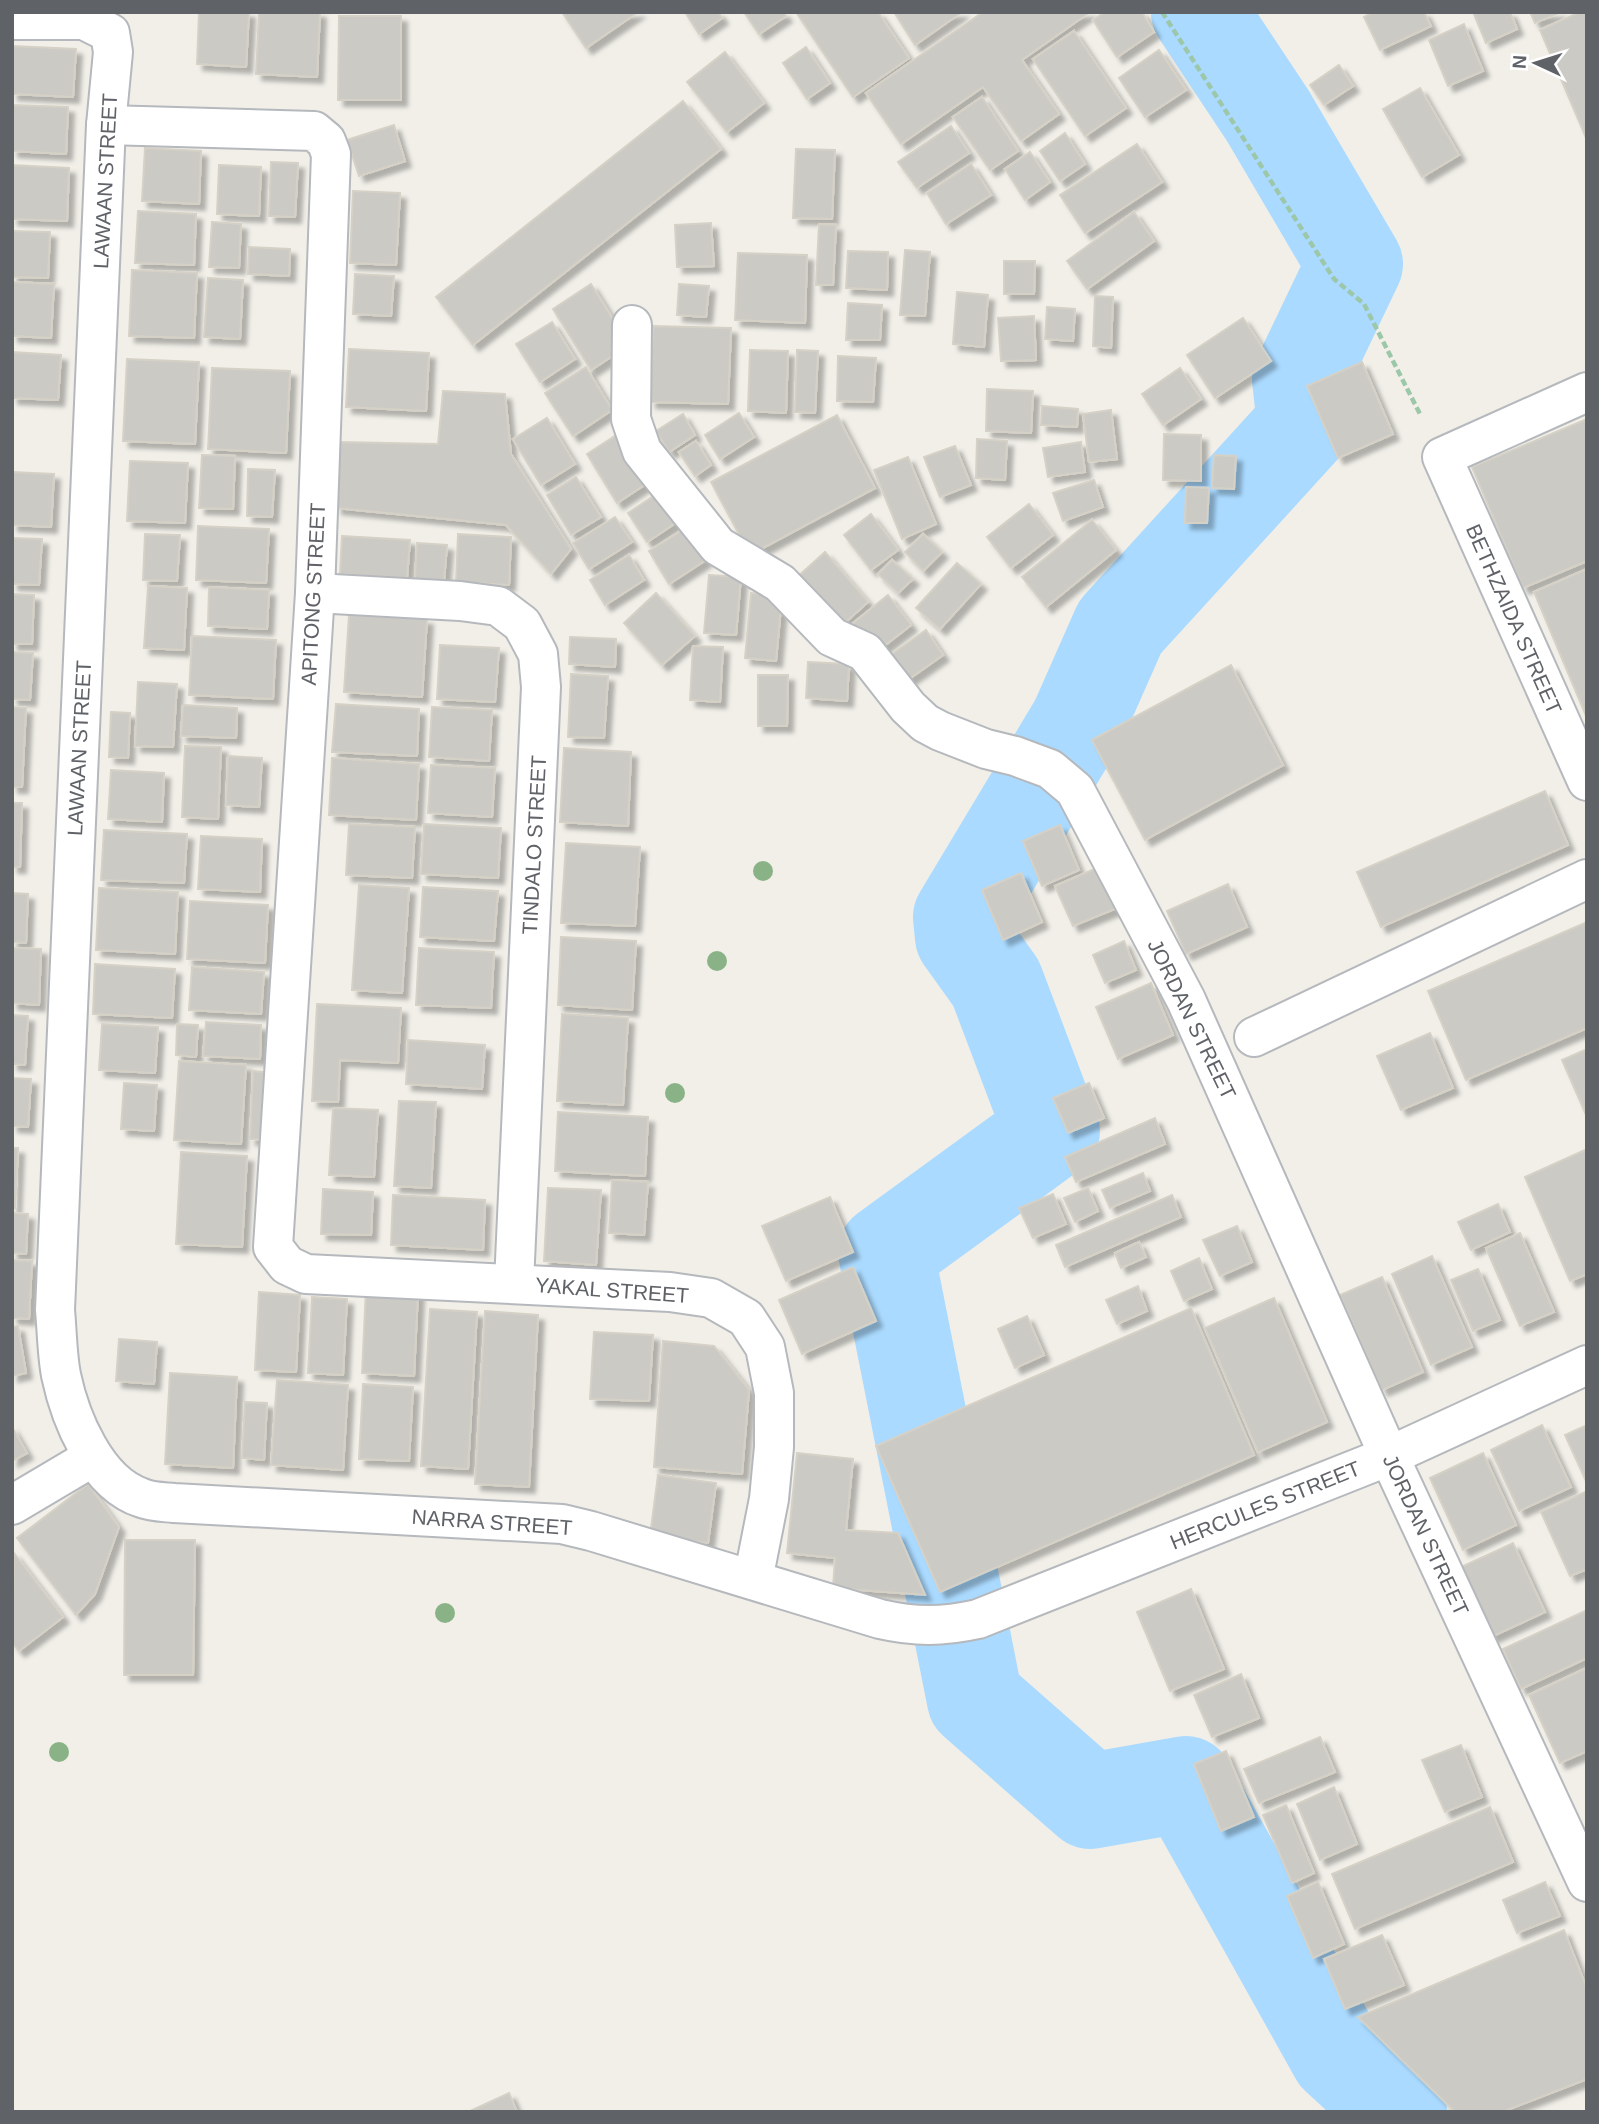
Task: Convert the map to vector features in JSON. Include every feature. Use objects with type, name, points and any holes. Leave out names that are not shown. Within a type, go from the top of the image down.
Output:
[{"type":"street","name":"LAWAAN STREET","points":[[12,20],[84,20],[110,33],[113,52],[106,125],[55,1310],[61,1375],[74,1420],[93,1457]]},
{"type":"street","name":"APITONG STREET","points":[[106,125],[314,131],[327,141],[331,154],[315,593],[273,1247],[287,1265]]},
{"type":"street","name":"JORDAN STREET","points":[[632,325],[631,419],[642,451],[718,546],[780,583],[832,637],[865,652],[908,707],[925,723],[986,749],[1015,756],[1062,780],[1186,1000],[1389,1456],[1587,1882]]},
{"type":"street","points":[[1442,457],[1587,391]]},
{"type":"street","name":"BETHZAIDA STREET","points":[[1442,457],[1587,781]]},
{"type":"street","name":"TINDALO STREET","points":[[315,593],[460,601],[498,606],[522,624],[538,653],[541,687],[514,1283]]},
{"type":"street","points":[[1254,1037],[1587,879]]},
{"type":"street","name":"YAKAL STREET","points":[[287,1265],[306,1274],[670,1292],[711,1298],[746,1318],[765,1347],[775,1394],[769,1499],[753,1580]]},
{"type":"street","name":"HERCULES STREET","points":[[978,1619],[1389,1456],[1587,1365]]},
{"type":"street","points":[[12,1505],[93,1457]]},
{"type":"street","name":"NARRA STREET","points":[[93,1457],[114,1482],[141,1498],[174,1503],[562,1524],[880,1619],[909,1625],[944,1625],[978,1619]]},
{"type":"path","points":[[1162,12],[1334,279],[1364,304],[1442,457]]},
{"type":"building","points":[[199,12],[249,12],[246,67],[197,64]]},
{"type":"building","points":[[259,12],[320,12],[317,77],[256,74]]},
{"type":"building","points":[[562,12],[638,12],[586,48]]},
{"type":"building","points":[[685,12],[718,12],[722,18],[699,34]]},
{"type":"building","points":[[744,12],[783,12],[786,16],[759,34]]},
{"type":"building","points":[[796,12],[878,12],[909,58],[853,97]]},
{"type":"building","points":[[894,12],[962,12],[915,45]]},
{"type":"building","points":[[983,12],[1090,12],[1022,60],[1059,114],[1021,141],[983,87],[901,144],[866,93]]},
{"type":"building","points":[[1105,12],[1142,12],[1154,32],[1117,57],[1093,20]]},
{"type":"building","points":[[1373,12],[1424,12],[1431,26],[1380,50],[1364,17]]},
{"type":"building","points":[[1473,12],[1510,12],[1517,29],[1486,43]]},
{"type":"building","points":[[1530,12],[1561,12],[1535,23]]},
{"type":"building","points":[[1580,12],[1587,12],[1587,140],[1540,30]]},
{"type":"building","points":[[339,16],[401,16],[401,100],[338,100]]},
{"type":"building","points":[[1464,24],[1483,71],[1448,86],[1429,40]]},
{"type":"building","points":[[1074,31],[1126,108],[1085,136],[1033,59]]},
{"type":"building","points":[[12,46],[76,49],[73,97],[12,94]]},
{"type":"building","points":[[806,47],[830,83],[807,99],[783,63]]},
{"type":"building","points":[[1159,50],[1186,90],[1145,117],[1119,78]]},
{"type":"building","points":[[725,52],[764,103],[727,132],[687,82]]},
{"type":"building","points":[[1339,65],[1353,86],[1324,105],[1310,85]]},
{"type":"building","points":[[1420,88],[1459,155],[1422,177],[1383,109]]},
{"type":"building","points":[[982,97],[1018,151],[990,170],[953,117]]},
{"type":"building","points":[[683,101],[721,149],[473,345],[436,297]]},
{"type":"building","points":[[12,105],[68,107],[66,154],[12,151]]},
{"type":"building","points":[[394,125],[405,161],[359,176],[347,140]]},
{"type":"building","points":[[951,126],[969,153],[917,188],[898,162]]},
{"type":"building","points":[[1065,133],[1085,164],[1060,181],[1040,151]]},
{"type":"building","points":[[1137,144],[1162,182],[1085,233],[1060,195]]},
{"type":"building","points":[[145,148],[201,151],[199,204],[142,201]]},
{"type":"building","points":[[796,149],[835,150],[832,219],[793,218]]},
{"type":"building","points":[[1030,152],[1050,182],[1025,200],[1005,169]]},
{"type":"building","points":[[271,162],[298,163],[295,217],[269,216]]},
{"type":"building","points":[[971,164],[991,195],[946,224],[927,193]]},
{"type":"building","points":[[12,165],[69,168],[67,221],[12,219]]},
{"type":"building","points":[[219,165],[261,167],[259,216],[217,214]]},
{"type":"building","points":[[353,191],[400,193],[396,265],[350,263]]},
{"type":"building","points":[[138,211],[196,214],[194,265],[135,263]]},
{"type":"building","points":[[1134,212],[1154,241],[1087,289],[1067,261]]},
{"type":"building","points":[[212,222],[241,224],[239,268],[209,267]]},
{"type":"building","points":[[711,223],[714,266],[677,267],[675,225]]},
{"type":"building","points":[[819,224],[836,225],[833,285],[816,285]]},
{"type":"building","points":[[12,231],[50,232],[48,278],[12,277]]},
{"type":"building","points":[[249,247],[290,249],[289,276],[248,274]]},
{"type":"building","points":[[905,250],[930,252],[925,316],[900,315]]},
{"type":"building","points":[[848,251],[888,252],[887,290],[846,288]]},
{"type":"building","points":[[738,253],[807,255],[805,323],[735,320]]},
{"type":"building","points":[[1004,261],[1035,261],[1034,294],[1004,294]]},
{"type":"building","points":[[132,270],[197,273],[194,338],[129,336]]},
{"type":"building","points":[[355,274],[394,276],[391,316],[353,314]]},
{"type":"building","points":[[208,278],[243,280],[240,339],[204,337]]},
{"type":"building","points":[[12,282],[54,284],[51,338],[12,336]]},
{"type":"building","points":[[591,284],[629,345],[591,370],[553,309]]},
{"type":"building","points":[[679,284],[709,286],[706,317],[677,315]]},
{"type":"building","points":[[957,292],[988,295],[984,347],[953,344]]},
{"type":"building","points":[[1095,296],[1113,297],[1111,348],[1093,346]]},
{"type":"building","points":[[848,303],[882,305],[880,340],[846,340]]},
{"type":"building","points":[[1047,307],[1075,309],[1073,341],[1045,339]]},
{"type":"building","points":[[1034,316],[1036,360],[1001,361],[998,318]]},
{"type":"building","points":[[1243,318],[1271,361],[1215,398],[1187,355]]},
{"type":"building","points":[[552,322],[575,359],[540,382],[516,344]]},
{"type":"building","points":[[653,326],[731,328],[728,404],[650,402]]},
{"type":"building","points":[[349,349],[429,353],[426,411],[346,407]]},
{"type":"building","points":[[750,350],[788,351],[786,413],[748,411]]},
{"type":"building","points":[[797,350],[818,351],[815,413],[795,412]]},
{"type":"building","points":[[12,352],[61,355],[58,400],[12,398]]},
{"type":"building","points":[[838,356],[876,358],[873,402],[837,401]]},
{"type":"building","points":[[127,359],[199,362],[195,444],[123,441]]},
{"type":"building","points":[[1362,362],[1393,434],[1338,458],[1307,386]]},
{"type":"building","points":[[586,367],[612,410],[573,436],[545,393]]},
{"type":"building","points":[[212,368],[290,371],[286,453],[208,449]]},
{"type":"building","points":[[1180,368],[1201,399],[1163,425],[1142,394]]},
{"type":"building","points":[[987,389],[1033,391],[1031,433],[986,431]]},
{"type":"building","points":[[443,391],[505,394],[511,454],[571,549],[551,574],[506,525],[336,508],[339,442],[438,444]]},
{"type":"building","points":[[1042,406],[1078,409],[1077,427],[1041,425]]},
{"type":"building","points":[[1111,410],[1117,459],[1089,462],[1083,414]]},
{"type":"building","points":[[739,413],[754,437],[720,459],[705,435]]},
{"type":"building","points":[[683,414],[695,435],[669,452],[656,431]]},
{"type":"building","points":[[837,415],[875,488],[750,555],[711,482]]},
{"type":"building","points":[[547,418],[575,464],[541,485],[513,439]]},
{"type":"building","points":[[1587,419],[1587,561],[1523,588],[1472,467]]},
{"type":"building","points":[[621,432],[652,480],[617,503],[587,454]]},
{"type":"building","points":[[1164,434],[1201,435],[1201,481],[1163,480]]},
{"type":"building","points":[[977,439],[1007,441],[1005,480],[976,478]]},
{"type":"building","points":[[696,441],[711,465],[695,476],[679,452]]},
{"type":"building","points":[[1081,442],[1085,472],[1048,477],[1043,448]]},
{"type":"building","points":[[955,446],[971,485],[940,497],[924,457]]},
{"type":"building","points":[[202,455],[235,456],[233,509],[199,508]]},
{"type":"building","points":[[1214,455],[1236,456],[1234,489],[1212,488]]},
{"type":"building","points":[[908,457],[936,524],[902,539],[874,470]]},
{"type":"building","points":[[130,461],[188,463],[185,523],[127,521]]},
{"type":"building","points":[[248,469],[275,470],[272,517],[247,516]]},
{"type":"building","points":[[12,472],[54,474],[51,527],[12,525]]},
{"type":"building","points":[[576,477],[601,517],[571,535],[547,495]]},
{"type":"building","points":[[1094,480],[1103,507],[1063,521],[1053,493]]},
{"type":"building","points":[[1186,487],[1209,488],[1207,523],[1185,523]]},
{"type":"building","points":[[661,491],[680,520],[647,542],[628,513]]},
{"type":"building","points":[[1029,504],[1053,535],[1011,568],[987,537]]},
{"type":"building","points":[[871,514],[898,550],[871,570],[844,535]]},
{"type":"building","points":[[615,517],[632,542],[589,569],[573,543]]},
{"type":"building","points":[[1092,520],[1116,550],[1046,607],[1022,577]]},
{"type":"building","points":[[198,526],[269,529],[266,583],[196,580]]},
{"type":"building","points":[[686,528],[706,560],[669,584],[649,551]]},
{"type":"building","points":[[145,534],[180,535],[177,581],[143,580]]},
{"type":"building","points":[[458,534],[511,537],[509,585],[456,582]]},
{"type":"building","points":[[923,534],[942,552],[923,571],[905,552]]},
{"type":"building","points":[[342,536],[410,540],[407,578],[340,574]]},
{"type":"building","points":[[12,538],[42,539],[39,585],[12,584]]},
{"type":"building","points":[[417,543],[447,545],[444,582],[415,580]]},
{"type":"building","points":[[825,552],[868,602],[839,628],[796,578]]},
{"type":"building","points":[[629,555],[644,580],[605,605],[590,580]]},
{"type":"building","points":[[892,560],[913,579],[898,593],[878,574]]},
{"type":"building","points":[[957,563],[981,584],[940,629],[916,608]]},
{"type":"building","points":[[1587,569],[1587,718],[1534,592]]},
{"type":"building","points":[[709,575],[741,577],[736,635],[704,633]]},
{"type":"building","points":[[148,586],[187,588],[184,650],[144,648]]},
{"type":"building","points":[[209,587],[269,590],[267,629],[208,626]]},
{"type":"building","points":[[656,593],[695,636],[662,665],[624,623]]},
{"type":"building","points":[[751,593],[782,596],[776,661],[745,658]]},
{"type":"building","points":[[12,594],[34,595],[32,644],[12,644]]},
{"type":"building","points":[[888,595],[911,625],[875,653],[852,624]]},
{"type":"building","points":[[349,615],[427,619],[422,697],[344,692]]},
{"type":"building","points":[[926,630],[943,655],[906,681],[889,656]]},
{"type":"building","points":[[192,636],[276,640],[273,699],[189,695]]},
{"type":"building","points":[[570,637],[616,639],[615,667],[569,664]]},
{"type":"building","points":[[440,645],[499,648],[495,702],[437,699]]},
{"type":"building","points":[[693,646],[723,647],[720,702],[690,700]]},
{"type":"building","points":[[12,652],[33,653],[30,700],[12,699]]},
{"type":"building","points":[[808,662],[849,664],[847,701],[806,698]]},
{"type":"building","points":[[1231,665],[1283,765],[1145,840],[1092,740]]},
{"type":"building","points":[[571,674],[608,676],[604,738],[568,737]]},
{"type":"building","points":[[758,675],[788,675],[787,726],[758,726]]},
{"type":"building","points":[[138,682],[177,684],[173,747],[135,746]]},
{"type":"building","points":[[336,704],[419,709],[417,756],[332,752]]},
{"type":"building","points":[[183,705],[237,708],[236,738],[181,736]]},
{"type":"building","points":[[12,707],[26,708],[22,787],[12,787]]},
{"type":"building","points":[[432,707],[492,710],[489,761],[429,757]]},
{"type":"building","points":[[111,712],[130,713],[128,758],[109,757]]},
{"type":"building","points":[[185,746],[221,747],[218,819],[182,817]]},
{"type":"building","points":[[564,748],[631,752],[628,826],[560,822]]},
{"type":"building","points":[[228,756],[262,758],[259,807],[226,805]]},
{"type":"building","points":[[332,758],[419,764],[416,820],[329,815]]},
{"type":"building","points":[[431,765],[495,768],[492,817],[428,813]]},
{"type":"building","points":[[111,770],[164,773],[162,822],[108,819]]},
{"type":"building","points":[[1545,791],[1568,845],[1381,927],[1357,872]]},
{"type":"building","points":[[12,803],[22,803],[20,867],[12,867]]},
{"type":"building","points":[[349,824],[415,827],[412,878],[346,875]]},
{"type":"building","points":[[424,824],[501,828],[498,878],[421,874]]},
{"type":"building","points":[[1060,825],[1079,870],[1042,886],[1023,841]]},
{"type":"building","points":[[104,830],[187,834],[184,883],[101,880]]},
{"type":"building","points":[[201,836],[262,839],[260,892],[198,889]]},
{"type":"building","points":[[566,843],[640,847],[635,926],[561,923]]},
{"type":"building","points":[[1099,867],[1117,908],[1073,926],[1055,886]]},
{"type":"building","points":[[1021,873],[1042,922],[1003,940],[982,890]]},
{"type":"building","points":[[1228,884],[1247,927],[1186,954],[1167,911]]},
{"type":"building","points":[[359,885],[409,888],[402,993],[352,990]]},
{"type":"building","points":[[423,887],[498,891],[494,941],[420,937]]},
{"type":"building","points":[[99,888],[178,892],[175,954],[96,950]]},
{"type":"building","points":[[12,893],[28,894],[26,943],[12,942]]},
{"type":"building","points":[[190,901],[268,905],[265,963],[187,959]]},
{"type":"building","points":[[1587,922],[1587,1028],[1466,1080],[1428,991]]},
{"type":"building","points":[[561,937],[636,941],[632,1010],[558,1005]]},
{"type":"building","points":[[1124,941],[1136,970],[1105,983],[1093,955]]},
{"type":"building","points":[[12,948],[41,949],[39,1005],[12,1003]]},
{"type":"building","points":[[419,948],[494,952],[491,1008],[416,1005]]},
{"type":"building","points":[[95,964],[175,969],[172,1018],[93,1014]]},
{"type":"building","points":[[192,967],[264,972],[261,1014],[189,1010]]},
{"type":"building","points":[[1151,983],[1173,1035],[1118,1059],[1096,1007]]},
{"type":"building","points":[[317,1004],[401,1008],[398,1063],[340,1060],[338,1102],[312,1101]]},
{"type":"building","points":[[562,1014],[628,1018],[623,1105],[557,1101]]},
{"type":"building","points":[[12,1015],[28,1016],[25,1065],[12,1064]]},
{"type":"building","points":[[206,1022],[261,1025],[260,1059],[203,1056]]},
{"type":"building","points":[[102,1024],[158,1027],[155,1073],[99,1070]]},
{"type":"building","points":[[177,1024],[198,1025],[196,1057],[176,1055]]},
{"type":"building","points":[[1430,1033],[1453,1088],[1401,1110],[1377,1056]]},
{"type":"building","points":[[408,1040],[485,1045],[482,1089],[406,1084]]},
{"type":"building","points":[[1587,1049],[1587,1117],[1562,1060]]},
{"type":"building","points":[[179,1061],[246,1065],[241,1144],[174,1140]]},
{"type":"building","points":[[253,1071],[275,1073],[271,1140],[250,1139]]},
{"type":"building","points":[[12,1078],[31,1079],[28,1127],[12,1126]]},
{"type":"building","points":[[124,1083],[157,1085],[154,1131],[121,1129]]},
{"type":"building","points":[[1089,1083],[1104,1118],[1068,1133],[1053,1098]]},
{"type":"building","points":[[399,1101],[436,1102],[431,1188],[394,1186]]},
{"type":"building","points":[[333,1108],[378,1110],[374,1177],[329,1175]]},
{"type":"building","points":[[558,1112],[648,1117],[645,1176],[555,1171]]},
{"type":"building","points":[[1155,1118],[1165,1144],[1076,1182],[1065,1157]]},
{"type":"building","points":[[12,1148],[18,1148],[15,1208],[12,1208]]},
{"type":"building","points":[[1587,1149],[1587,1274],[1570,1281],[1525,1177]]},
{"type":"building","points":[[181,1152],[247,1156],[242,1247],[176,1244]]},
{"type":"building","points":[[1143,1173],[1150,1191],[1110,1208],[1102,1190]]},
{"type":"building","points":[[612,1180],[648,1182],[644,1235],[609,1233]]},
{"type":"building","points":[[548,1188],[601,1190],[596,1265],[544,1261]]},
{"type":"building","points":[[1088,1188],[1098,1211],[1075,1222],[1064,1198]]},
{"type":"building","points":[[323,1189],[373,1192],[371,1235],[321,1234]]},
{"type":"building","points":[[1053,1194],[1066,1224],[1033,1238],[1019,1208]]},
{"type":"building","points":[[393,1195],[485,1200],[483,1250],[391,1245]]},
{"type":"building","points":[[1172,1195],[1181,1217],[1065,1267],[1056,1245]]},
{"type":"building","points":[[830,1197],[853,1252],[786,1281],[762,1226]]},
{"type":"building","points":[[1498,1204],[1510,1232],[1471,1250],[1458,1222]]},
{"type":"building","points":[[12,1213],[28,1214],[26,1254],[12,1253]]},
{"type":"building","points":[[1237,1226],[1252,1262],[1220,1276],[1203,1240]]},
{"type":"building","points":[[1520,1233],[1554,1312],[1520,1326],[1486,1248]]},
{"type":"building","points":[[1139,1242],[1146,1257],[1121,1268],[1115,1253]]},
{"type":"building","points":[[1432,1256],[1472,1347],[1431,1365],[1392,1274]]},
{"type":"building","points":[[1199,1258],[1212,1289],[1184,1301],[1171,1271]]},
{"type":"building","points":[[12,1260],[32,1261],[29,1319],[12,1318]]},
{"type":"building","points":[[853,1267],[876,1321],[802,1354],[779,1300]]},
{"type":"building","points":[[1478,1269],[1500,1320],[1473,1331],[1451,1280]]},
{"type":"building","points":[[1382,1277],[1423,1372],[1382,1390],[1340,1295]]},
{"type":"building","points":[[1138,1286],[1147,1311],[1117,1324],[1106,1300]]},
{"type":"building","points":[[366,1289],[418,1292],[414,1376],[362,1373]]},
{"type":"building","points":[[259,1292],[300,1295],[296,1372],[255,1370]]},
{"type":"building","points":[[312,1297],[347,1299],[343,1375],[308,1373]]},
{"type":"building","points":[[1274,1298],[1327,1422],[1258,1452],[1205,1328]]},
{"type":"building","points":[[1191,1308],[1254,1455],[940,1592],[876,1446]]},
{"type":"building","points":[[430,1309],[477,1312],[468,1469],[421,1466]]},
{"type":"building","points":[[485,1311],[538,1315],[529,1487],[475,1484]]},
{"type":"building","points":[[1027,1316],[1044,1355],[1015,1368],[998,1329]]},
{"type":"building","points":[[18,1326],[26,1373],[12,1376],[12,1327]]},
{"type":"building","points":[[594,1332],[653,1335],[649,1401],[590,1399]]},
{"type":"building","points":[[119,1339],[157,1342],[154,1384],[116,1381]]},
{"type":"building","points":[[663,1341],[714,1346],[749,1390],[742,1474],[654,1467]]},
{"type":"building","points":[[170,1373],[237,1377],[233,1468],[165,1464]]},
{"type":"building","points":[[277,1380],[348,1385],[343,1470],[271,1465]]},
{"type":"building","points":[[363,1384],[413,1387],[409,1461],[359,1459]]},
{"type":"building","points":[[245,1402],[267,1403],[264,1460],[242,1458]]},
{"type":"building","points":[[1542,1425],[1571,1487],[1519,1511],[1491,1450]]},
{"type":"building","points":[[1587,1425],[1587,1480],[1586,1481],[1565,1435]]},
{"type":"building","points":[[12,1427],[27,1453],[12,1461]]},
{"type":"building","points":[[797,1453],[853,1459],[846,1530],[898,1533],[925,1595],[833,1588],[835,1558],[787,1553]]},
{"type":"building","points":[[1483,1453],[1516,1525],[1463,1550],[1430,1478]]},
{"type":"building","points":[[658,1475],[716,1483],[708,1543],[650,1536]]},
{"type":"building","points":[[88,1484],[119,1527],[95,1594],[76,1615],[17,1538]]},
{"type":"building","points":[[1587,1491],[1587,1569],[1570,1576],[1541,1512]]},
{"type":"building","points":[[125,1540],[195,1540],[193,1675],[124,1675]]},
{"type":"building","points":[[1513,1543],[1545,1612],[1491,1637],[1459,1568]]},
{"type":"building","points":[[14,1553],[63,1617],[19,1651],[12,1643]]},
{"type":"building","points":[[1191,1589],[1224,1669],[1170,1691],[1137,1612]]},
{"type":"building","points":[[1587,1610],[1587,1658],[1521,1689],[1503,1649]]},
{"type":"building","points":[[1587,1668],[1587,1751],[1560,1763],[1529,1695]]},
{"type":"building","points":[[1241,1674],[1259,1718],[1212,1737],[1194,1695]]},
{"type":"building","points":[[1320,1737],[1335,1772],[1259,1803],[1244,1769]]},
{"type":"building","points":[[1461,1745],[1482,1797],[1445,1812],[1422,1760]]},
{"type":"building","points":[[1226,1751],[1254,1817],[1221,1831],[1194,1764]]},
{"type":"building","points":[[1334,1787],[1357,1844],[1320,1860],[1297,1804]]},
{"type":"building","points":[[1286,1805],[1314,1873],[1292,1883],[1263,1815]]},
{"type":"building","points":[[1490,1807],[1513,1862],[1355,1929],[1332,1874]]},
{"type":"building","points":[[1318,1882],[1344,1944],[1313,1958],[1287,1896]]},
{"type":"building","points":[[1545,1882],[1560,1916],[1517,1933],[1503,1900]]},
{"type":"building","points":[[1564,1930],[1587,1989],[1587,2079],[1502,2112],[1455,2112],[1358,2017]]},
{"type":"building","points":[[1382,1935],[1404,1985],[1345,2009],[1324,1959]]},
{"type":"building","points":[[509,2093],[517,2112],[468,2112]]},
{"type":"waterway","points":[[1199,12],[1268,116],[1355,264],[1300,379],[1305,424],[1120,627],[1078,722],[961,917],[963,937],[996,983],[1052,1131],[886,1252],[975,1700],[1090,1801],[1186,1784],[1338,2056],[1399,2112]]}]
